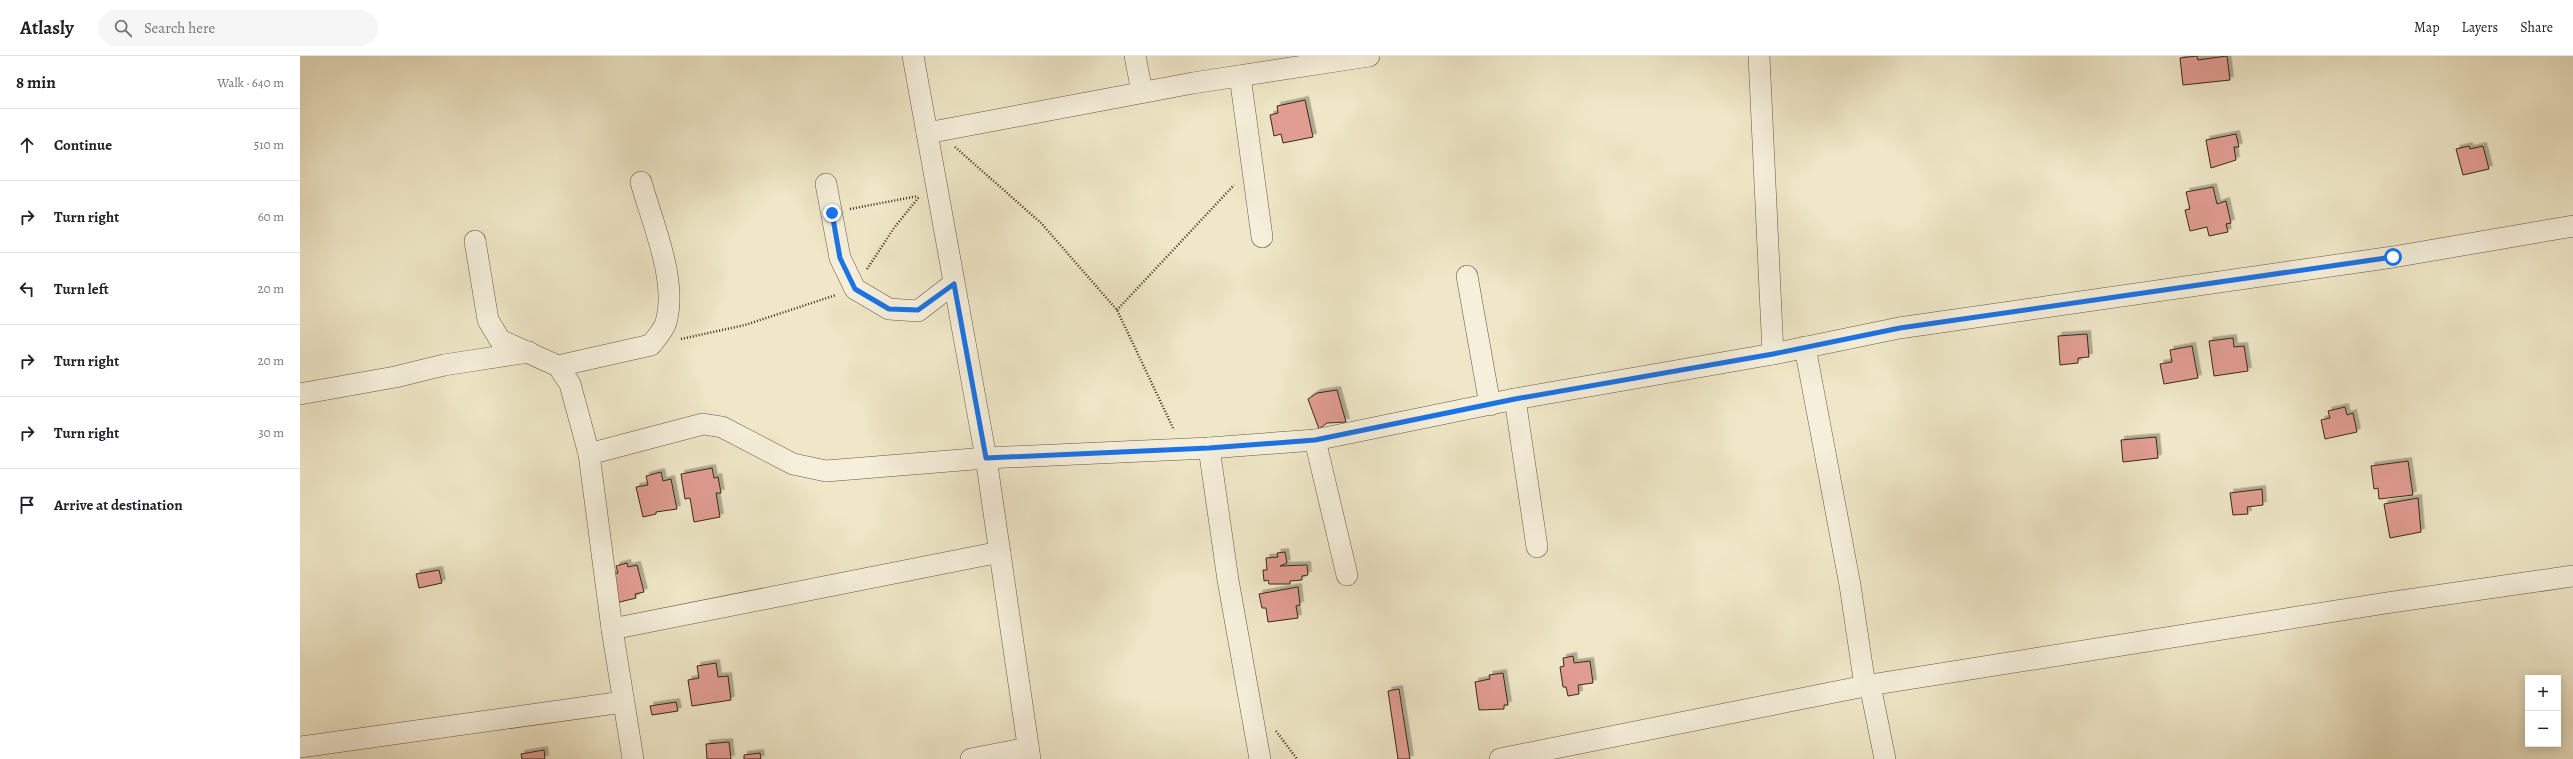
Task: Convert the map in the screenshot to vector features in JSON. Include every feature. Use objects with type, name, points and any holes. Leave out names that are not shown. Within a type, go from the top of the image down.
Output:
[{"type":"street","points":[[913,56],[932,132],[954,284],[986,458],[1029,753],[971,759]]},
{"type":"street","points":[[1135,56],[1142,92]]},
{"type":"street","points":[[932,132],[1142,92],[1369,56]]},
{"type":"street","points":[[1759,56],[1773,354]]},
{"type":"street","points":[[1240,76],[1262,237]]},
{"type":"street","points":[[558,366],[651,345],[666,324],[670,306],[667,272],[641,182]]},
{"type":"street","points":[[826,184],[840,258],[855,289],[889,309],[918,310],[954,284]]},
{"type":"street","points":[[589,454],[703,424],[722,427],[792,464],[826,471],[986,458],[1209,448],[1315,440],[1515,399],[1773,354],[1900,328],[2393,257],[2573,226]]},
{"type":"street","points":[[475,241],[488,320],[500,340],[530,352],[558,366],[570,384],[589,454],[612,629],[633,759]]},
{"type":"street","points":[[1466,276],[1490,405]]},
{"type":"street","points":[[1804,347],[1850,585],[1867,686],[1885,759]]},
{"type":"street","points":[[300,394],[395,377],[444,365],[530,352]]},
{"type":"street","points":[[1515,399],[1537,547]]},
{"type":"street","points":[[1315,440],[1347,575]]},
{"type":"street","points":[[1209,448],[1228,580],[1260,759]]},
{"type":"street","points":[[612,629],[1000,552]]},
{"type":"street","points":[[1500,759],[1867,686],[2378,604],[2573,576]]},
{"type":"street","points":[[300,747],[623,702]]},
{"type":"path","points":[[932,132],[1041,223],[1117,310],[1183,449]]},
{"type":"path","points":[[1117,310],[1252,165]]},
{"type":"path","points":[[651,345],[745,325],[855,289],[894,228],[920,196],[832,213]]},
{"type":"building","points":[[2197,56],[2198,60],[2227,56],[2230,80],[2183,85],[2180,58]]},
{"type":"building","points":[[1305,100],[1313,137],[1283,143],[1281,134],[1274,136],[1270,115],[1278,113],[1277,106]]},
{"type":"building","points":[[2236,134],[2239,147],[2234,147],[2236,160],[2211,168],[2206,140]]},
{"type":"building","points":[[2469,146],[2470,149],[2483,146],[2489,169],[2463,175],[2456,149]]},
{"type":"building","points":[[2213,187],[2217,204],[2226,201],[2231,223],[2226,224],[2228,232],[2209,236],[2207,227],[2190,231],[2185,210],[2190,209],[2186,192]]},
{"type":"building","points":[[2087,334],[2089,357],[2078,358],[2078,363],[2060,365],[2058,336]]},
{"type":"building","points":[[2233,338],[2234,347],[2244,346],[2248,371],[2214,376],[2209,341]]},
{"type":"building","points":[[2192,346],[2198,378],[2164,384],[2160,364],[2172,362],[2170,350]]},
{"type":"building","points":[[1337,390],[1346,422],[1327,423],[1319,429],[1308,399],[1317,393]]},
{"type":"building","points":[[2345,407],[2347,415],[2353,413],[2357,432],[2325,439],[2321,420],[2330,418],[2328,411]]},
{"type":"building","points":[[2156,437],[2158,458],[2123,462],[2121,440]]},
{"type":"building","points":[[2408,461],[2413,495],[2379,499],[2378,488],[2374,489],[2371,466]]},
{"type":"building","points":[[712,468],[714,478],[718,477],[721,493],[716,493],[720,517],[694,522],[690,498],[685,499],[681,474]]},
{"type":"building","points":[[661,472],[663,481],[671,479],[677,509],[656,512],[656,514],[643,517],[636,487],[648,485],[646,476]]},
{"type":"building","points":[[2262,489],[2263,505],[2247,507],[2248,514],[2233,515],[2230,493]]},
{"type":"building","points":[[2418,498],[2421,532],[2390,538],[2384,504]]},
{"type":"building","points":[[1285,552],[1287,563],[1280,566],[1307,565],[1308,575],[1302,576],[1302,580],[1290,581],[1290,584],[1269,584],[1268,580],[1264,581],[1263,570],[1267,570],[1266,558],[1278,557],[1277,553]]},
{"type":"building","points":[[627,563],[628,567],[637,565],[644,592],[635,594],[636,598],[616,603],[609,575],[618,573],[616,566]]},
{"type":"building","points":[[439,570],[442,583],[419,588],[416,574]]},
{"type":"building","points":[[1298,587],[1300,605],[1296,606],[1298,618],[1268,622],[1266,608],[1262,608],[1259,594]]},
{"type":"building","points":[[1573,656],[1574,663],[1590,661],[1593,683],[1578,685],[1579,694],[1568,696],[1566,687],[1563,687],[1560,667],[1564,666],[1563,658]]},
{"type":"building","points":[[716,663],[718,677],[728,676],[731,700],[692,706],[688,680],[699,678],[697,666]]},
{"type":"building","points":[[1503,673],[1508,705],[1504,705],[1504,709],[1479,710],[1475,682],[1490,679],[1489,675]]},
{"type":"building","points":[[1399,689],[1410,759],[1398,759],[1388,691]]},
{"type":"building","points":[[676,702],[678,711],[652,715],[650,706]]},
{"type":"building","points":[[729,742],[731,759],[707,759],[706,744]]},
{"type":"building","points":[[544,750],[545,759],[522,759],[521,754]]},
{"type":"building","points":[[760,753],[761,759],[744,759],[744,755]]},
{"type":"route","points":[[832,213],[840,258],[855,289],[889,309],[918,310],[954,284],[986,458],[1209,448],[1315,440],[1515,399],[1773,354],[1900,328],[2393,257]]}]
